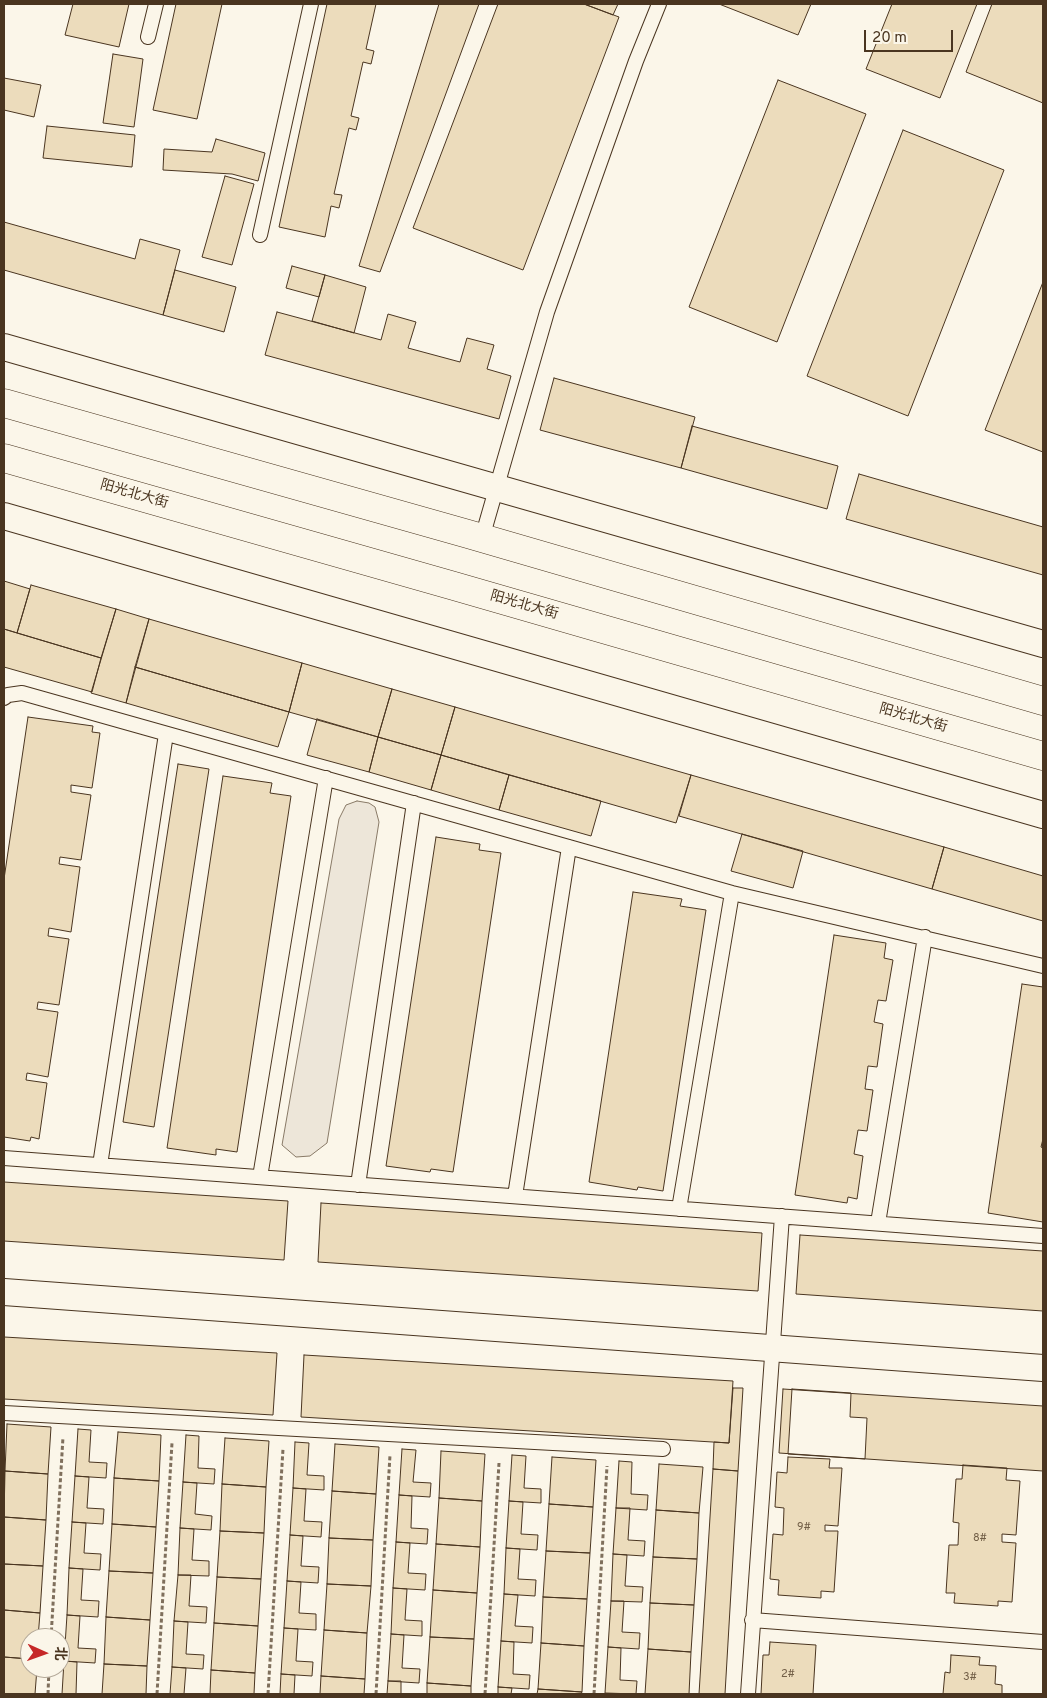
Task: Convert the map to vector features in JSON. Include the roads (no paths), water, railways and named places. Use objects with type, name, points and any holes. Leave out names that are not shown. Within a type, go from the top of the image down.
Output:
[{"type":"highway","points":[[4,403],[482,538],[1043,701]]},
{"type":"highway","name":"阳光北大街","points":[[4,458],[1043,756]]},
{"type":"street","points":[[4,347],[1043,644]]},
{"type":"street","points":[[4,516],[1043,815]]},
{"type":"street","points":[[4,1292],[1043,1368]]},
{"type":"lane","points":[[148,38],[156,4]]},
{"type":"lane","points":[[260,235],[311,4]]},
{"type":"lane","points":[[482,538],[548,312],[633,71],[659,4]]},
{"type":"lane","points":[[4,698],[8,695],[22,693],[732,892],[1043,966]]},
{"type":"lane","points":[[100,1165],[166,734]]},
{"type":"lane","points":[[260,1177],[326,778]]},
{"type":"lane","points":[[358,1184],[414,803]]},
{"type":"lane","points":[[515,1196],[570,847]]},
{"type":"lane","points":[[679,1209],[732,892]]},
{"type":"lane","points":[[878,1223],[925,937]]},
{"type":"lane","points":[[4,1158],[1043,1236]]},
{"type":"lane","points":[[748,1694],[782,1216]]},
{"type":"lane","points":[[4,1413],[662,1448]]},
{"type":"lane","points":[[752,1620],[1043,1642]]}]
